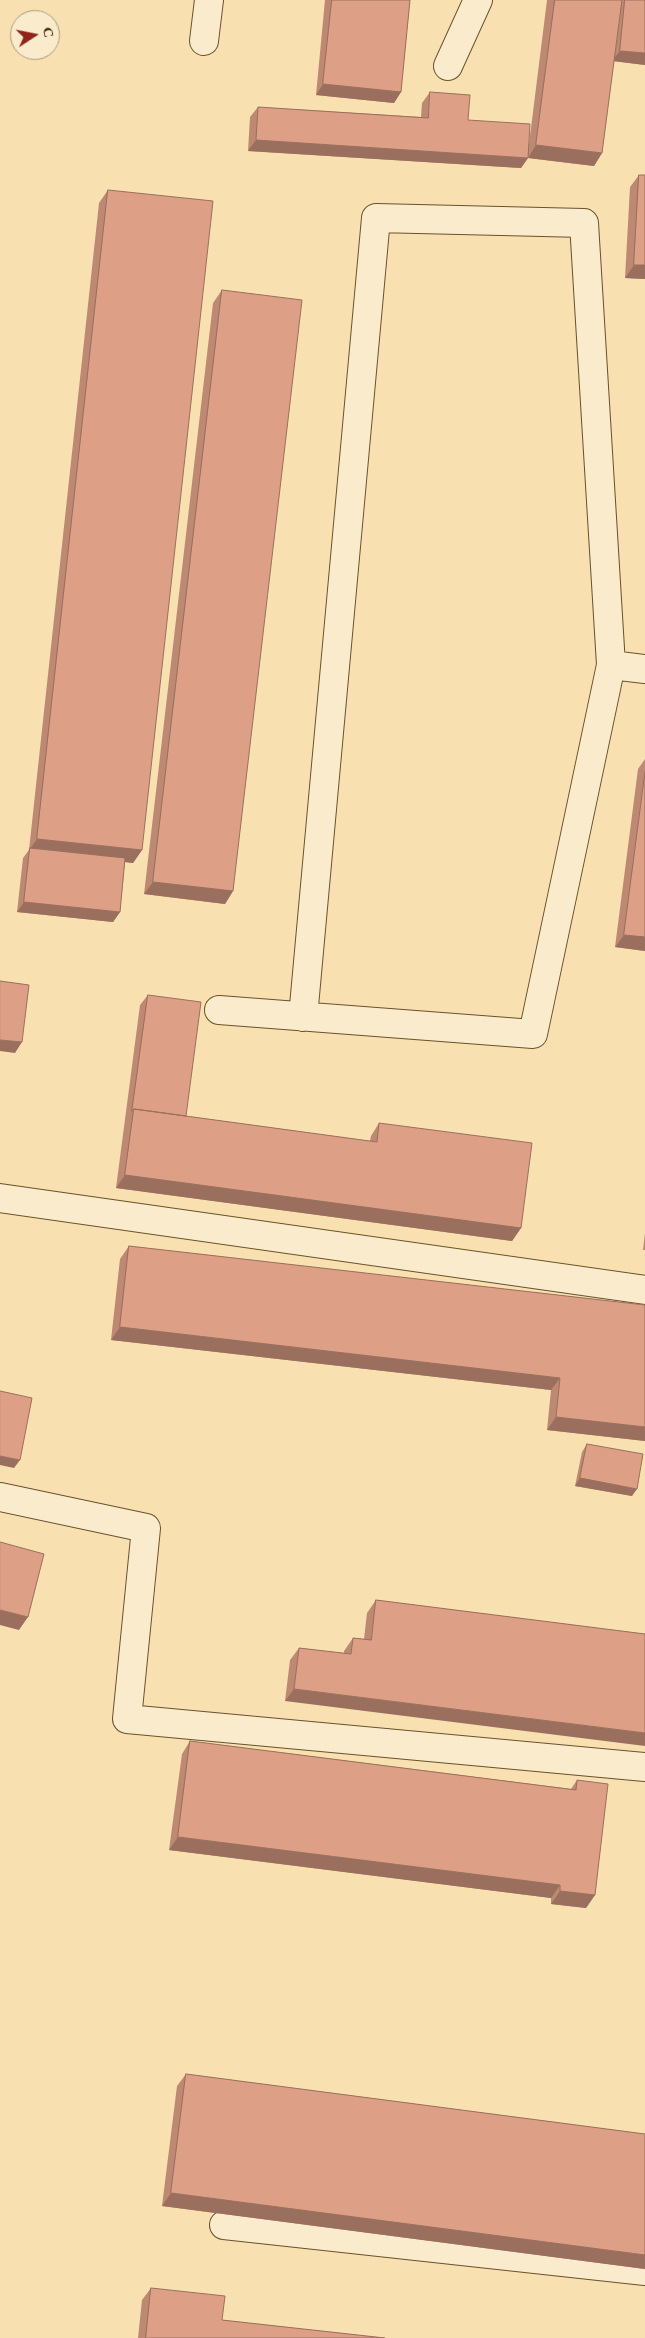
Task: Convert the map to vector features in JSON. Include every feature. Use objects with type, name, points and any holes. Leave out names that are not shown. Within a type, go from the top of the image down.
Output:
[{"type":"lane","points":[[204,41],[209,0]]},
{"type":"lane","points":[[448,66],[478,0]]},
{"type":"lane","points":[[220,1010],[303,1017],[533,1034],[611,665],[584,223],[376,218],[303,1017]]},
{"type":"lane","points":[[611,665],[645,669]]},
{"type":"lane","points":[[0,1198],[645,1290]]},
{"type":"lane","points":[[0,1497],[146,1528],[126,1719],[645,1767]]},
{"type":"lane","points":[[224,2225],[645,2271]]},
{"type":"building","points":[[332,0],[410,0],[401,92],[323,84]]},
{"type":"building","points":[[555,0],[622,0],[602,153],[536,145]]},
{"type":"building","points":[[625,0],[645,0],[645,53],[620,51]]},
{"type":"building","points":[[430,92],[470,95],[468,120],[530,124],[528,158],[256,140],[258,107],[428,118]]},
{"type":"building","points":[[639,175],[645,175],[645,265],[634,265]]},
{"type":"building","points":[[108,190],[213,201],[142,850],[37,839]]},
{"type":"building","points":[[222,290],[302,300],[233,891],[153,882]]},
{"type":"building","points":[[645,772],[645,937],[624,935]]},
{"type":"building","points":[[30,848],[125,858],[120,912],[24,902]]},
{"type":"building","points":[[0,981],[29,985],[22,1042],[0,1040]]},
{"type":"building","points":[[148,995],[201,1002],[186,1116],[134,1109],[132,1111]]},
{"type":"building","points":[[134,1109],[377,1142],[379,1123],[532,1143],[521,1228],[125,1175]]},
{"type":"building","points":[[129,1246],[645,1305],[645,1427],[556,1417],[560,1378],[120,1327]]},
{"type":"building","points":[[0,1391],[32,1398],[20,1460],[0,1456]]},
{"type":"building","points":[[587,1444],[643,1454],[637,1489],[580,1478]]},
{"type":"building","points":[[0,1542],[44,1554],[28,1617],[0,1610]]},
{"type":"building","points":[[376,1600],[645,1634],[645,1733],[294,1689],[299,1648],[351,1654],[353,1638],[371,1640]]},
{"type":"building","points":[[190,1741],[576,1790],[577,1780],[608,1784],[595,1895],[560,1891],[560,1885],[178,1837]]},
{"type":"building","points":[[186,2074],[645,2134],[645,2255],[171,2193]]},
{"type":"building","points":[[151,2288],[225,2296],[222,2320],[385,2338],[146,2338]]}]
